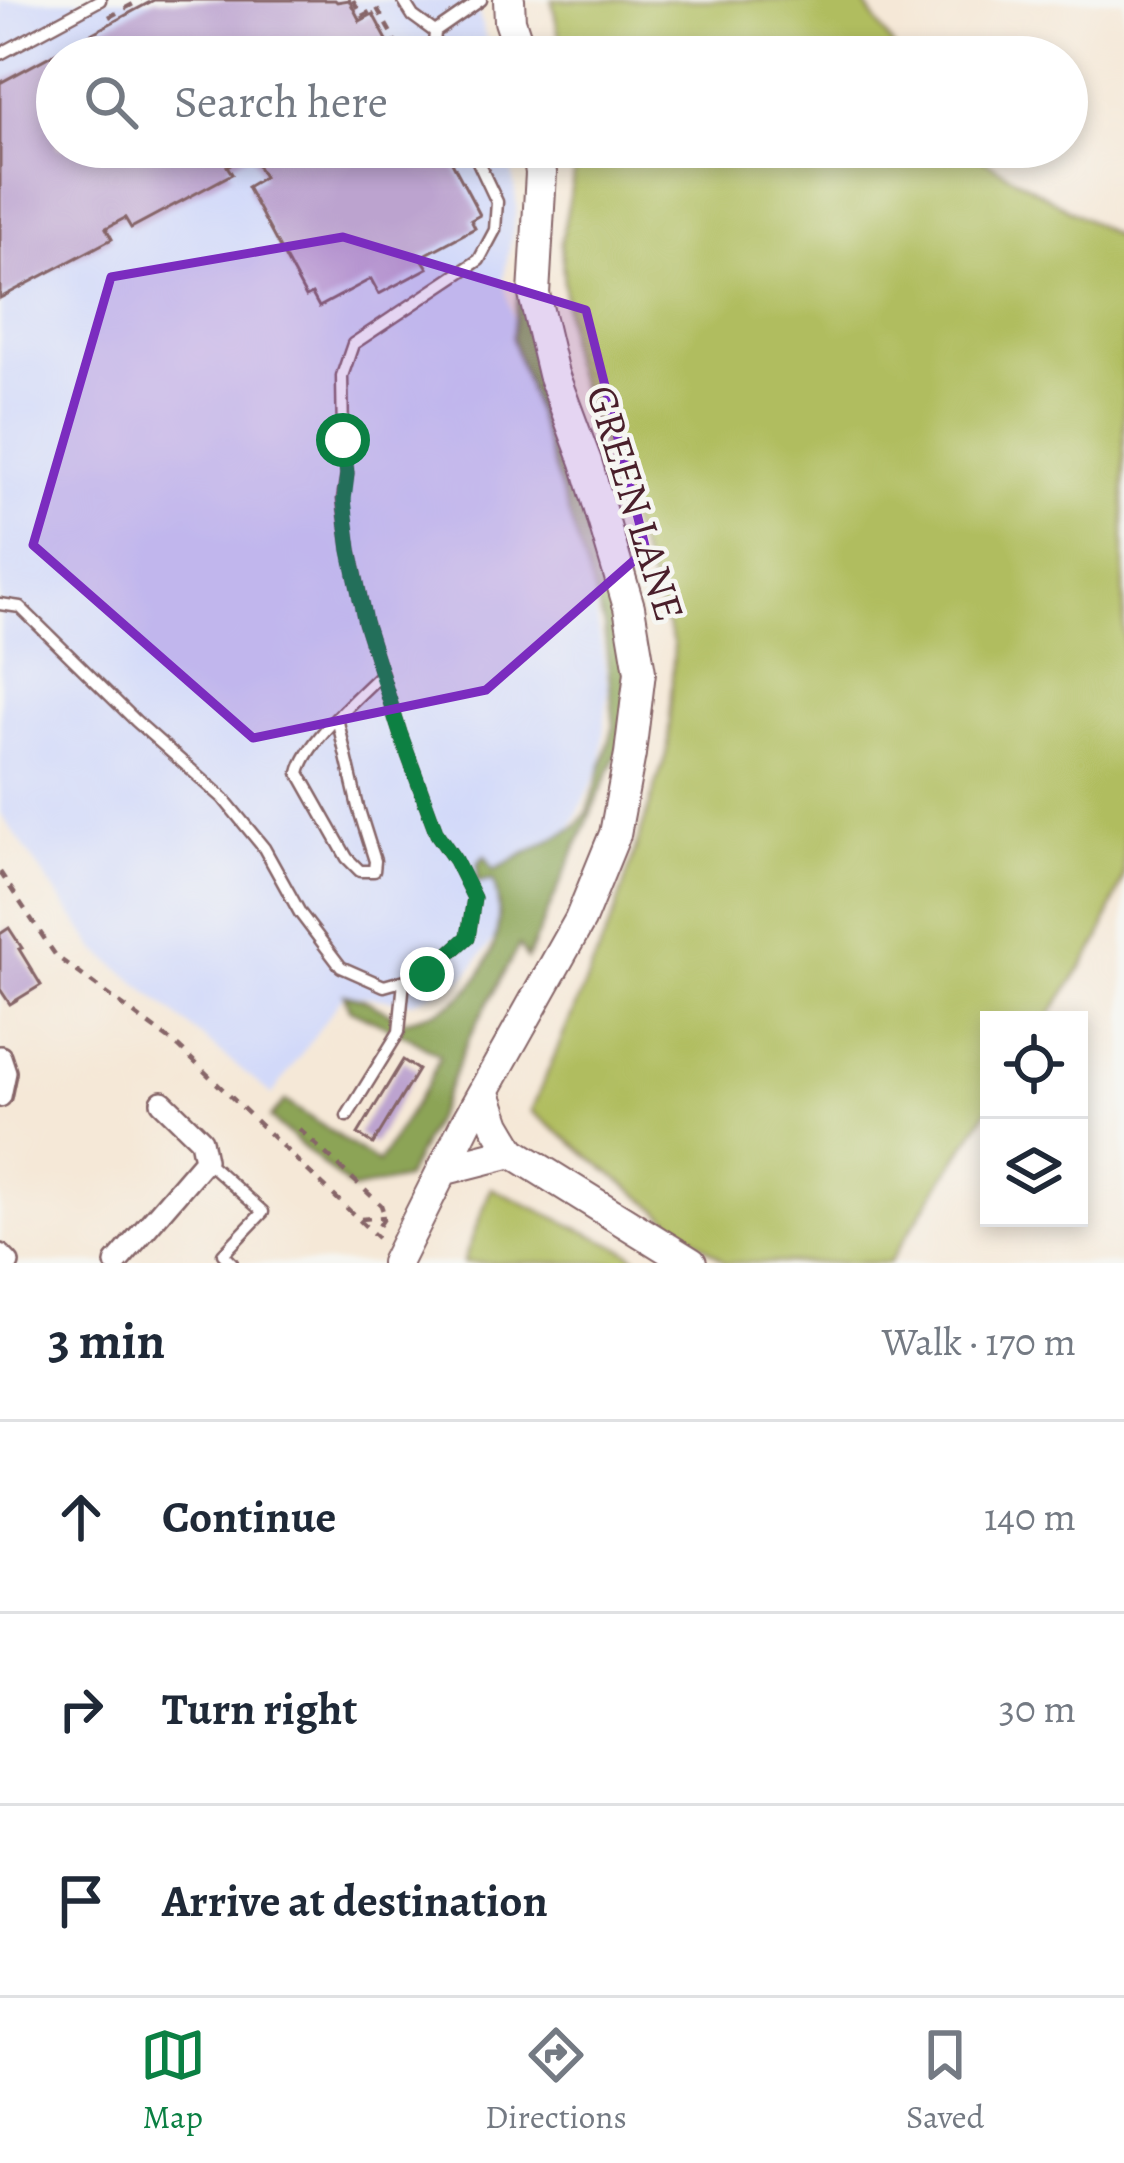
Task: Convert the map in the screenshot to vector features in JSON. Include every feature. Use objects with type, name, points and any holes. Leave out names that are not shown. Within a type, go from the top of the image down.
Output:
[{"type":"street","points":[[509,0],[515,36]]},
{"type":"street","name":"GREEN LANE","points":[[396,1263],[580,920],[615,834],[630,754],[640,672],[629,607],[586,462],[553,374],[534,294],[540,168]]},
{"type":"street","points":[[0,1058],[5,1072],[0,1096]]},
{"type":"street","points":[[484,1093],[512,1152],[691,1263]]},
{"type":"street","points":[[116,1263],[205,1160],[201,1141],[162,1102]]},
{"type":"street","points":[[442,1170],[512,1152]]},
{"type":"street","points":[[0,1255],[8,1263]]},
{"type":"lane","points":[[0,54],[100,0]]},
{"type":"lane","points":[[403,0],[413,16],[435,32]]},
{"type":"lane","points":[[435,32],[481,0]]},
{"type":"lane","points":[[435,32],[435,36]]},
{"type":"lane","points":[[0,604],[20,607],[136,722],[223,797],[264,848],[300,913],[341,968],[384,986],[427,974],[468,937],[474,898],[437,834],[365,622],[344,500],[342,376],[353,344],[479,260],[495,230],[496,202],[481,168]]},
{"type":"lane","points":[[337,718],[374,871],[360,871],[347,858],[299,773],[302,761],[337,718],[382,673]]},
{"type":"lane","points":[[347,1116],[399,1032],[404,981]]},
{"type":"lane","points":[[205,1160],[263,1212],[223,1255],[232,1263]]},
{"type":"path","points":[[352,0],[362,16],[377,8],[392,36]]},
{"type":"path","points":[[0,872],[56,956],[179,1047],[361,1219]]},
{"type":"path","points":[[299,1129],[381,1204],[385,1217],[375,1232]]},
{"type":"highlighted area","points":[[343,237],[586,310],[646,550],[486,690],[253,738],[33,545],[111,277]]},
{"type":"shaded area","points":[[0,0],[475,0],[485,36],[36,36],[36,168],[512,168],[517,207],[503,281],[539,415],[590,573],[608,689],[601,765],[556,858],[464,978],[413,1002],[344,994],[272,1095],[96,949],[0,813]]},
{"type":"green space","points":[[552,0],[862,0],[886,36],[559,36]]},
{"type":"green space","points":[[575,168],[997,168],[1124,241],[1124,875],[1099,941],[1053,1011],[980,1011],[980,1122],[889,1263],[726,1263],[531,1111],[614,916],[668,748],[674,645],[569,356],[561,242]]},
{"type":"green space","points":[[521,278],[616,573],[628,658],[627,731],[527,959],[519,945],[468,1040],[405,1179],[352,1190],[270,1118],[285,1101],[378,1163],[440,1056],[349,1009],[344,994],[405,1021],[441,1009],[471,986],[491,954],[499,917],[493,880],[477,882],[478,863],[485,856],[494,870],[577,826],[588,811],[614,726],[604,625],[512,338]]},
{"type":"green space","points":[[491,1188],[629,1252],[641,1263],[463,1263]]},
{"type":"building","points":[[154,0],[349,0],[360,21],[373,14],[385,36],[87,36]]},
{"type":"building","points":[[36,64],[36,168],[228,168],[232,174],[131,228],[125,218],[106,228],[112,239],[0,298],[0,83]]},
{"type":"building","points":[[259,168],[455,168],[480,215],[471,220],[475,228],[421,257],[428,268],[379,294],[371,279],[319,307],[312,294],[306,297],[247,187],[264,177]]},
{"type":"building","points":[[9,928],[41,985],[10,1004],[0,989],[0,934]]},
{"type":"building","points":[[403,1060],[418,1070],[373,1144],[358,1134]]},
{"type":"route","points":[[343,440],[350,550],[365,622],[437,834],[474,898],[468,937],[427,974]]}]
